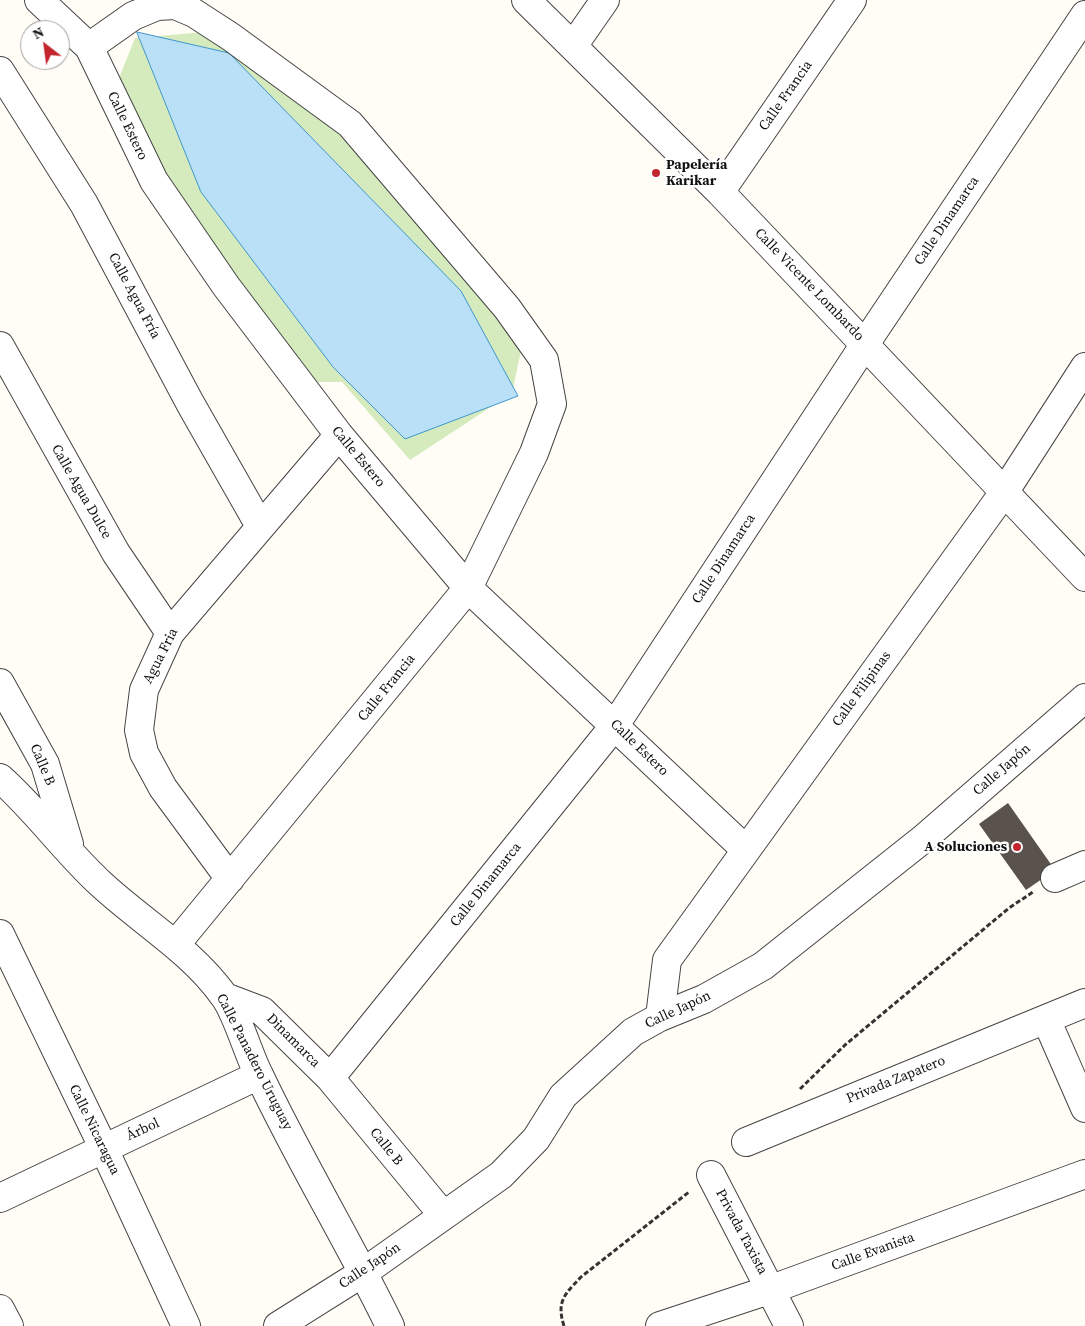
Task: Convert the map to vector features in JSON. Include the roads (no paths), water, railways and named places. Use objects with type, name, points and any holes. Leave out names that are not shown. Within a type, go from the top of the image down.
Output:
[{"type":"street","name":"Calle Vicente Lombardo","points":[[526,0],[720,192],[1085,577]]},
{"type":"street","points":[[573,46],[605,0]]},
{"type":"street","name":"Calle Francia","points":[[720,192],[852,0]]},
{"type":"street","name":"Calle Estero","points":[[44,2],[89,47],[154,181],[226,286],[339,434],[468,588],[746,850]]},
{"type":"street","name":"Calle Francia","points":[[89,47],[133,16],[157,6],[175,5],[194,13],[232,37],[350,124],[507,308],[544,360],[552,404],[534,453],[468,588],[176,944]]},
{"type":"street","name":"Calle Dinamarca","points":[[330,1078],[615,725],[865,344],[1085,15]]},
{"type":"street","name":"Calle Agua Fría","points":[[0,72],[84,204],[190,403],[260,526]]},
{"type":"street","name":"Calle Agua Dulce","points":[[0,346],[116,553],[170,633]]},
{"type":"street","name":"Calle Filipinas","points":[[660,1017],[667,960],[1005,491],[1085,368]]},
{"type":"street","name":"Agua Fria","points":[[230,879],[163,788],[144,753],[139,730],[144,690],[170,633],[339,434]]},
{"type":"street","name":"Calle B","points":[[0,683],[45,764],[72,853]]},
{"type":"street","name":"Calle Japón","points":[[278,1326],[364,1272],[501,1175],[536,1139],[564,1096],[633,1032],[660,1017],[704,999],[763,966],[923,839],[1085,698]]},
{"type":"street","name":"Calle Panadero Uruguay","points":[[0,778],[27,802],[100,883],[135,914],[176,944],[225,997],[259,1075],[364,1272],[390,1326]]},
{"type":"street","points":[[1055,878],[1085,865]]},
{"type":"street","name":"Calle Nicaragua","points":[[0,934],[104,1149],[186,1326]]},
{"type":"street","name":"Dinamarca","points":[[225,997],[262,1011],[330,1078]]},
{"type":"street","name":"Privada Zapatero","points":[[746,1142],[1085,1003]]},
{"type":"street","points":[[1046,1018],[1085,1108]]},
{"type":"street","name":"Árbol","points":[[0,1198],[259,1075]]},
{"type":"street","name":"Calle B","points":[[330,1078],[442,1215]]},
{"type":"street","name":"Calle Evanista","points":[[660,1326],[772,1289],[1085,1174]]},
{"type":"street","name":"Privada Taxista","points":[[711,1175],[790,1326]]},
{"type":"street","points":[[0,1309],[9,1326]]},
{"type":"water","points":[[137,32],[229,53],[461,291],[518,396],[405,439],[333,367],[201,192]]},
{"type":"place","name":"Papelería Karikar","points":[[656,173]]},
{"type":"place","name":"A Soluciones","points":[[1017,847]]}]
